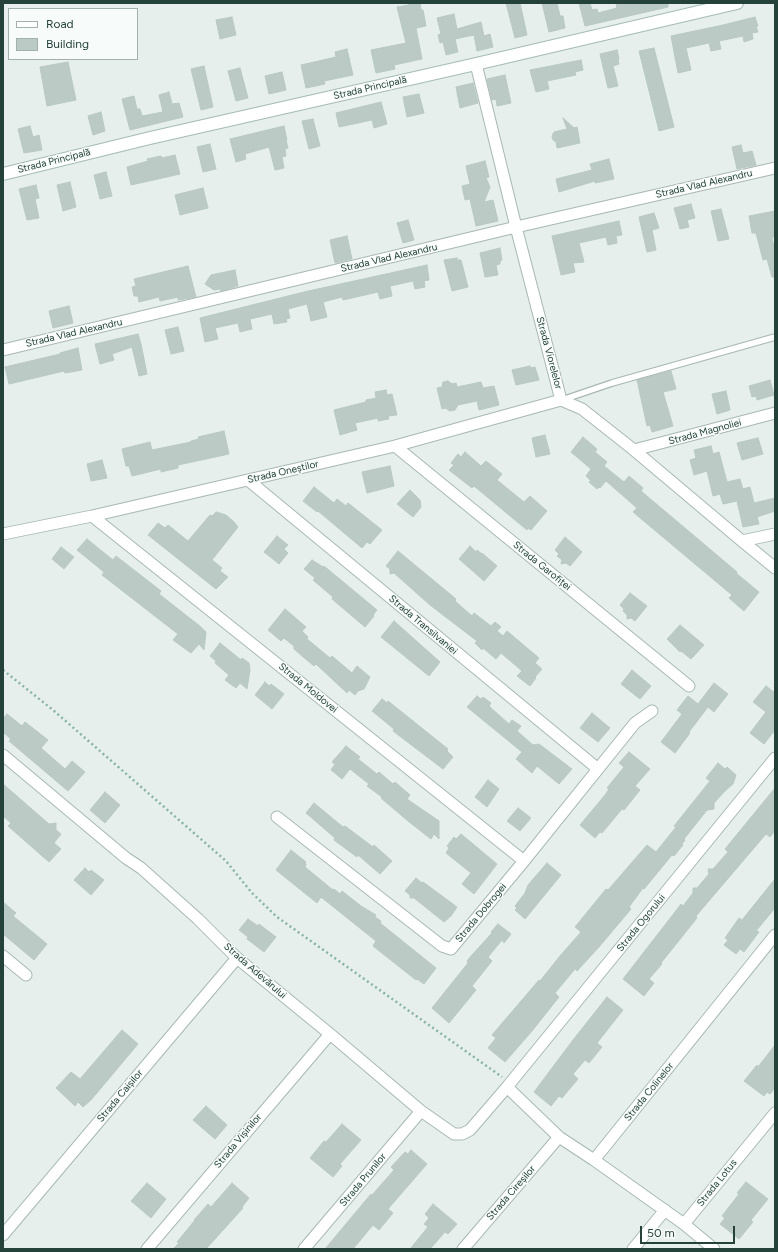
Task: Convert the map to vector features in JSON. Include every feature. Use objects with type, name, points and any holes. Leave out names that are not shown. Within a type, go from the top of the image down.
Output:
[{"type":"main road","name":"Strada Principală","points":[[3,174],[150,138],[737,3]]},
{"type":"street","name":"Strada Viorelelor","points":[[476,64],[561,400],[582,409],[634,450],[775,568]]},
{"type":"street","name":"Strada Vlad Alexandru","points":[[3,350],[516,227],[775,168]]},
{"type":"street","name":"Strada Oneștilor","points":[[3,534],[92,516],[395,446],[561,400]]},
{"type":"street","name":"Strada Magnoliei","points":[[634,450],[775,413]]},
{"type":"street","name":"Strada Garofiței","points":[[395,446],[689,686]]},
{"type":"street","name":"Strada Transilvaniei","points":[[248,480],[598,769]]},
{"type":"street","name":"Strada Moldovei","points":[[92,516],[524,861]]},
{"type":"street","points":[[742,541],[775,534]]},
{"type":"street","name":"Strada Dobrogei","points":[[277,817],[442,946],[451,949],[635,723],[652,711]]},
{"type":"street","name":"Strada Adevărului","points":[[3,755],[126,858],[141,868],[198,919],[237,958],[421,1111],[454,1134],[462,1134],[470,1130],[507,1087]]},
{"type":"street","name":"Strada Ogorului","points":[[507,1087],[775,758]]},
{"type":"street","name":"Strada Colinelor","points":[[594,1160],[775,934]]},
{"type":"street","points":[[3,956],[26,975]]},
{"type":"street","name":"Strada Caișilor","points":[[3,1235],[237,958]]},
{"type":"street","name":"Strada Vișinilor","points":[[146,1249],[330,1034]]},
{"type":"street","points":[[507,1087],[560,1137],[665,1210],[714,1249]]},
{"type":"street","name":"Strada Prunilor","points":[[304,1249],[421,1111]]},
{"type":"street","name":"Strada Lotus","points":[[684,1224],[775,1113]]},
{"type":"street","name":"Strada Cireșilor","points":[[463,1249],[560,1137]]},
{"type":"street","points":[[633,1249],[665,1210]]},
{"type":"lane","points":[[561,400],[612,383],[775,337]]},
{"type":"path","points":[[3,670],[53,710],[226,861],[252,894],[277,917],[505,1079],[507,1087]]},
{"type":"building","points":[[409,3],[420,3],[421,10],[423,10],[426,26],[416,28],[422,59],[394,65],[395,69],[376,73],[371,50],[406,43],[397,7],[409,5]]},
{"type":"building","points":[[506,3],[520,3],[527,35],[515,38]]},
{"type":"building","points":[[542,3],[557,3],[560,16],[563,16],[565,28],[549,32]]},
{"type":"building","points":[[579,3],[590,3],[592,10],[597,9],[598,13],[617,8],[616,3],[668,3],[668,7],[585,26]]},
{"type":"building","points":[[454,14],[457,29],[481,22],[484,36],[490,34],[493,47],[477,51],[474,35],[455,39],[458,52],[446,55],[443,42],[440,43],[438,35],[441,34],[437,18]]},
{"type":"building","points":[[232,17],[236,35],[220,39],[216,20]]},
{"type":"building","points":[[755,17],[758,32],[752,33],[753,39],[744,42],[743,36],[719,41],[721,49],[711,51],[709,43],[686,48],[691,70],[678,73],[671,36]]},
{"type":"building","points":[[654,48],[674,127],[659,131],[639,51]]},
{"type":"building","points":[[347,49],[353,75],[324,81],[325,84],[306,88],[301,65],[336,57],[335,52]]},
{"type":"building","points":[[617,50],[619,64],[613,66],[618,86],[608,88],[600,54]]},
{"type":"building","points":[[581,60],[583,70],[575,72],[576,75],[547,81],[549,89],[536,92],[530,70]]},
{"type":"building","points":[[68,62],[76,100],[47,106],[40,67]]},
{"type":"building","points":[[204,66],[213,107],[201,110],[191,69]]},
{"type":"building","points":[[240,68],[248,98],[236,101],[228,71]]},
{"type":"building","points":[[282,72],[286,90],[269,94],[265,76]]},
{"type":"building","points":[[505,75],[511,103],[497,106],[496,99],[492,100],[487,79]]},
{"type":"building","points":[[473,83],[478,103],[460,108],[456,87]]},
{"type":"building","points":[[169,92],[172,104],[179,103],[183,117],[130,130],[122,99],[134,96],[137,109],[140,109],[142,116],[163,112],[159,95]]},
{"type":"building","points":[[419,94],[424,113],[407,117],[403,97]]},
{"type":"building","points":[[381,102],[387,124],[374,128],[372,120],[339,127],[336,113]]},
{"type":"building","points":[[101,112],[105,131],[93,135],[88,116]]},
{"type":"building","points":[[563,118],[574,128],[577,127],[580,143],[557,148],[556,142],[553,140],[552,136],[554,132],[567,129]]},
{"type":"building","points":[[313,119],[320,146],[309,149],[302,121]]},
{"type":"building","points":[[30,126],[33,137],[39,135],[42,150],[24,153],[18,129]]},
{"type":"building","points":[[284,126],[288,148],[285,149],[286,156],[282,157],[284,168],[275,170],[269,147],[245,154],[246,159],[236,162],[230,139]]},
{"type":"building","points":[[210,144],[216,169],[203,172],[197,147]]},
{"type":"building","points":[[741,145],[743,153],[752,151],[756,165],[737,169],[732,147]]},
{"type":"building","points":[[175,155],[180,174],[131,185],[127,167],[148,161],[147,159]]},
{"type":"building","points":[[609,159],[614,179],[595,183],[595,181],[559,192],[556,179],[592,170],[590,164]]},
{"type":"building","points":[[485,161],[489,177],[486,178],[490,187],[484,202],[493,200],[498,221],[476,226],[470,199],[465,200],[462,186],[470,184],[466,166]]},
{"type":"building","points":[[106,172],[112,196],[100,199],[94,175]]},
{"type":"building","points":[[70,182],[76,207],[63,211],[57,185]]},
{"type":"building","points":[[36,185],[39,198],[35,199],[39,218],[27,220],[19,189]]},
{"type":"building","points":[[203,188],[208,208],[180,215],[175,195]]},
{"type":"building","points":[[691,204],[695,218],[687,220],[689,227],[680,229],[674,208]]},
{"type":"building","points":[[721,209],[729,239],[718,241],[711,211]]},
{"type":"building","points":[[775,211],[775,237],[772,237],[775,253],[775,277],[772,277],[767,259],[763,260],[756,233],[752,233],[749,216]]},
{"type":"building","points":[[654,213],[659,228],[652,230],[656,250],[647,252],[639,217]]},
{"type":"building","points":[[408,220],[414,240],[403,243],[397,223]]},
{"type":"building","points":[[619,221],[622,235],[616,236],[617,243],[608,245],[606,237],[579,243],[584,262],[573,263],[575,272],[561,275],[552,236]]},
{"type":"building","points":[[347,236],[352,259],[335,263],[330,240]]},
{"type":"building","points":[[500,248],[502,260],[500,261],[500,264],[496,265],[498,275],[485,277],[480,253]]},
{"type":"building","points":[[457,258],[457,260],[461,260],[468,287],[452,291],[444,260]]},
{"type":"building","points":[[427,265],[429,280],[424,281],[425,287],[415,289],[413,281],[390,286],[392,296],[380,299],[378,292],[343,300],[342,297],[323,302],[327,317],[311,321],[307,304],[288,309],[290,318],[286,319],[287,322],[274,324],[272,314],[250,319],[252,329],[240,332],[238,323],[215,328],[218,339],[205,342],[200,318],[304,292]]},
{"type":"building","points":[[188,266],[196,297],[178,300],[178,297],[160,301],[159,297],[139,302],[138,296],[134,296],[132,287],[136,286],[134,279]]},
{"type":"building","points":[[235,270],[238,286],[221,291],[220,289],[214,290],[205,284],[211,275]]},
{"type":"building","points":[[69,306],[73,323],[53,328],[49,311]]},
{"type":"building","points":[[178,327],[184,351],[171,354],[165,330]]},
{"type":"building","points":[[138,334],[147,374],[139,376],[132,347],[112,354],[114,360],[100,364],[95,344]]},
{"type":"building","points":[[78,348],[82,370],[65,373],[64,371],[9,384],[5,367],[60,354]]},
{"type":"building","points":[[530,366],[530,368],[535,367],[539,380],[516,385],[512,370]]},
{"type":"building","points":[[671,371],[676,389],[663,392],[673,426],[652,432],[650,425],[647,426],[637,380]]},
{"type":"building","points":[[770,380],[774,395],[757,400],[756,396],[752,397],[749,386]]},
{"type":"building","points":[[448,381],[452,384],[456,383],[457,387],[481,382],[483,388],[494,386],[499,405],[479,410],[477,401],[458,405],[455,410],[450,411],[445,408],[442,409],[437,388],[442,387],[443,382]]},
{"type":"building","points":[[386,390],[387,395],[392,394],[397,415],[388,416],[389,419],[378,421],[378,418],[355,423],[357,430],[340,435],[334,410],[366,402],[366,400],[376,398],[375,392]]},
{"type":"building","points":[[726,391],[730,410],[717,414],[712,394]]},
{"type":"building","points":[[224,431],[229,454],[178,465],[178,468],[161,472],[161,469],[132,476],[129,466],[126,466],[122,449],[150,442],[152,450],[191,442],[199,439],[198,437]]},
{"type":"building","points":[[545,435],[550,454],[536,457],[532,438]]},
{"type":"building","points":[[583,437],[597,449],[595,452],[607,462],[604,466],[624,482],[629,476],[643,488],[641,491],[759,592],[744,611],[729,598],[732,595],[633,512],[637,508],[606,481],[600,488],[599,487],[597,489],[589,482],[591,481],[586,476],[591,469],[571,452]]},
{"type":"building","points":[[758,438],[763,454],[742,460],[737,443]]},
{"type":"building","points":[[711,446],[713,454],[719,452],[727,482],[740,479],[743,489],[750,487],[754,503],[775,498],[775,511],[757,517],[759,524],[743,527],[737,501],[723,504],[720,494],[713,496],[707,471],[694,475],[690,460],[696,458],[694,450]]},
{"type":"building","points":[[465,452],[481,466],[486,461],[502,474],[497,480],[524,502],[530,496],[547,511],[531,530],[528,528],[527,530],[474,486],[472,488],[449,470],[454,465],[451,463],[458,454],[461,457]]},
{"type":"building","points":[[102,460],[107,478],[91,481],[87,464]]},
{"type":"building","points":[[390,466],[394,486],[367,493],[362,472]]},
{"type":"building","points":[[314,487],[334,503],[337,499],[346,506],[348,503],[382,530],[370,544],[367,542],[362,548],[318,511],[317,512],[303,501]]},
{"type":"building","points":[[410,490],[420,500],[421,507],[413,517],[397,504]]},
{"type":"building","points":[[216,512],[226,515],[238,527],[212,560],[222,568],[220,571],[228,577],[216,589],[148,535],[158,523],[165,528],[168,525],[188,541],[210,515],[212,516]]},
{"type":"building","points":[[277,536],[288,545],[284,549],[288,553],[279,564],[264,552]]},
{"type":"building","points":[[565,537],[582,552],[570,566],[566,563],[561,564],[562,560],[557,556],[559,554],[555,550]]},
{"type":"building","points":[[87,539],[113,560],[116,556],[161,591],[159,594],[201,627],[206,632],[204,650],[199,644],[191,653],[173,640],[178,634],[102,575],[104,572],[77,550]]},
{"type":"building","points":[[470,546],[476,552],[477,550],[482,553],[497,566],[484,581],[459,559]]},
{"type":"building","points":[[61,547],[74,557],[64,569],[52,559]]},
{"type":"building","points":[[398,551],[456,599],[455,601],[472,616],[474,613],[491,626],[495,622],[501,627],[497,631],[503,636],[507,631],[539,658],[535,663],[542,669],[530,686],[517,676],[522,671],[501,653],[496,659],[483,648],[482,650],[475,643],[477,641],[430,605],[394,573],[390,574],[390,569],[386,566]]},
{"type":"building","points":[[312,560],[323,567],[324,566],[377,610],[365,627],[332,599],[333,597],[313,580],[315,578],[304,569]]},
{"type":"building","points":[[630,593],[647,606],[635,621],[631,618],[627,619],[627,615],[623,611],[624,609],[620,605]]},
{"type":"building","points":[[285,609],[306,627],[302,631],[308,637],[307,639],[330,658],[332,656],[352,673],[357,666],[370,677],[364,689],[358,691],[355,695],[349,690],[347,693],[316,664],[314,666],[302,656],[294,649],[294,646],[284,638],[281,641],[268,630]]},
{"type":"building","points":[[394,621],[440,662],[429,676],[381,637]]},
{"type":"building","points":[[680,625],[704,645],[691,659],[681,651],[680,652],[667,639]]},
{"type":"building","points":[[220,643],[241,660],[242,658],[249,663],[250,670],[247,689],[240,683],[236,688],[225,680],[229,675],[215,663],[216,661],[210,656]]},
{"type":"building","points":[[632,670],[651,686],[640,699],[621,684]]},
{"type":"building","points":[[265,682],[269,686],[271,684],[284,694],[272,709],[255,695]]},
{"type":"building","points":[[714,683],[728,694],[714,712],[708,707],[675,753],[661,742],[682,714],[677,710],[688,696],[698,704]]},
{"type":"building","points":[[766,686],[775,693],[775,730],[764,744],[750,733],[766,712],[753,702]]},
{"type":"building","points":[[477,696],[481,699],[483,697],[491,703],[489,706],[509,724],[512,720],[521,726],[517,731],[533,745],[539,744],[572,769],[559,784],[537,766],[532,773],[516,759],[522,752],[467,707]]},
{"type":"building","points":[[382,699],[387,703],[388,701],[448,749],[447,751],[453,757],[443,769],[393,731],[394,729],[372,711]]},
{"type":"building","points":[[592,713],[610,728],[598,742],[580,728]]},
{"type":"building","points":[[7,714],[22,726],[25,722],[48,740],[41,748],[65,769],[72,761],[85,772],[68,791],[9,741],[11,739],[3,732],[3,719]]},
{"type":"building","points":[[346,746],[360,757],[358,759],[377,774],[379,772],[393,784],[395,782],[410,795],[407,799],[439,821],[439,839],[434,834],[431,839],[408,821],[381,798],[382,797],[367,786],[369,784],[350,769],[342,779],[331,770],[335,764],[332,762]]},
{"type":"building","points":[[629,752],[650,769],[635,786],[640,790],[624,810],[622,809],[602,833],[600,832],[595,838],[580,825],[605,795],[609,789],[607,788],[624,767],[619,763]]},
{"type":"building","points":[[718,763],[725,769],[727,767],[736,775],[733,784],[714,803],[714,809],[707,810],[684,839],[683,845],[674,856],[672,855],[644,889],[643,888],[629,907],[631,909],[599,947],[577,971],[575,969],[555,993],[559,997],[505,1062],[488,1048],[496,1038],[492,1035],[581,932],[575,927],[606,889],[608,890],[647,845],[656,852],[676,827],[674,826],[710,781],[706,778]]},
{"type":"building","points":[[488,780],[499,789],[487,807],[475,797]]},
{"type":"building","points":[[3,784],[49,824],[56,823],[56,830],[61,834],[54,843],[61,849],[49,862],[8,826],[11,823],[3,816]]},
{"type":"building","points":[[775,788],[775,831],[770,837],[766,834],[696,916],[697,918],[649,979],[654,983],[644,996],[623,979],[681,904],[683,906],[693,893],[693,888],[697,888],[709,874],[708,869],[713,869],[728,852],[725,849]]},
{"type":"building","points":[[105,792],[120,805],[105,823],[90,810]]},
{"type":"building","points":[[314,803],[343,827],[345,826],[373,847],[374,845],[392,861],[380,874],[358,855],[357,857],[334,840],[335,838],[306,813]]},
{"type":"building","points":[[518,808],[531,818],[520,831],[507,821]]},
{"type":"building","points":[[461,834],[497,864],[474,894],[462,884],[471,873],[446,853],[449,848],[447,846],[454,837],[456,839]]},
{"type":"building","points":[[291,850],[306,862],[305,867],[333,890],[334,889],[340,894],[342,891],[361,906],[376,915],[375,917],[381,921],[380,923],[436,968],[424,984],[417,979],[416,980],[373,946],[376,941],[321,897],[317,903],[276,870]]},
{"type":"building","points":[[547,863],[561,875],[525,919],[515,910],[517,908],[515,906],[525,893],[528,885]]},
{"type":"building","points":[[85,868],[89,872],[91,870],[104,880],[91,895],[74,880]]},
{"type":"building","points":[[416,878],[457,907],[451,916],[444,922],[414,898],[410,898],[410,895],[405,891]]},
{"type":"building","points":[[775,879],[775,908],[756,931],[759,932],[744,952],[740,949],[736,954],[724,945],[728,940],[725,938],[739,918],[742,920]]},
{"type":"building","points":[[3,902],[16,913],[13,916],[47,944],[34,960],[3,934]]},
{"type":"building","points":[[248,919],[258,926],[259,924],[276,937],[264,952],[247,939],[248,937],[239,930]]},
{"type":"building","points":[[498,924],[511,934],[504,943],[502,940],[488,957],[492,961],[472,986],[476,990],[449,1023],[432,1008],[468,963],[467,961]]},
{"type":"building","points":[[607,997],[623,1010],[597,1043],[602,1047],[589,1063],[585,1060],[573,1074],[578,1079],[562,1098],[559,1096],[551,1106],[534,1092]]},
{"type":"building","points":[[122,1030],[138,1044],[91,1100],[83,1107],[78,1102],[75,1106],[56,1088],[71,1072],[80,1079]]},
{"type":"building","points":[[775,1045],[775,1088],[770,1094],[767,1092],[764,1096],[744,1081],[757,1065],[758,1067]]},
{"type":"building","points":[[206,1106],[227,1125],[215,1139],[193,1120]]},
{"type":"building","points":[[342,1124],[361,1140],[340,1164],[342,1166],[333,1177],[310,1158],[324,1141],[326,1142]]},
{"type":"building","points":[[411,1150],[427,1164],[388,1209],[393,1213],[379,1230],[373,1225],[353,1249],[325,1249],[371,1194],[372,1195],[394,1170],[391,1167],[405,1152],[408,1154]]},
{"type":"building","points":[[746,1182],[768,1199],[751,1220],[753,1222],[739,1239],[720,1224],[725,1218],[722,1216],[739,1194],[737,1193]]},
{"type":"building","points":[[147,1183],[166,1199],[151,1218],[131,1201]]},
{"type":"building","points":[[232,1183],[249,1198],[242,1207],[243,1208],[206,1249],[173,1249],[179,1243],[177,1242],[194,1220],[208,1204],[211,1207]]},
{"type":"building","points":[[433,1204],[457,1224],[448,1234],[445,1232],[430,1249],[410,1249],[428,1227],[424,1224],[429,1218],[425,1214]]}]
